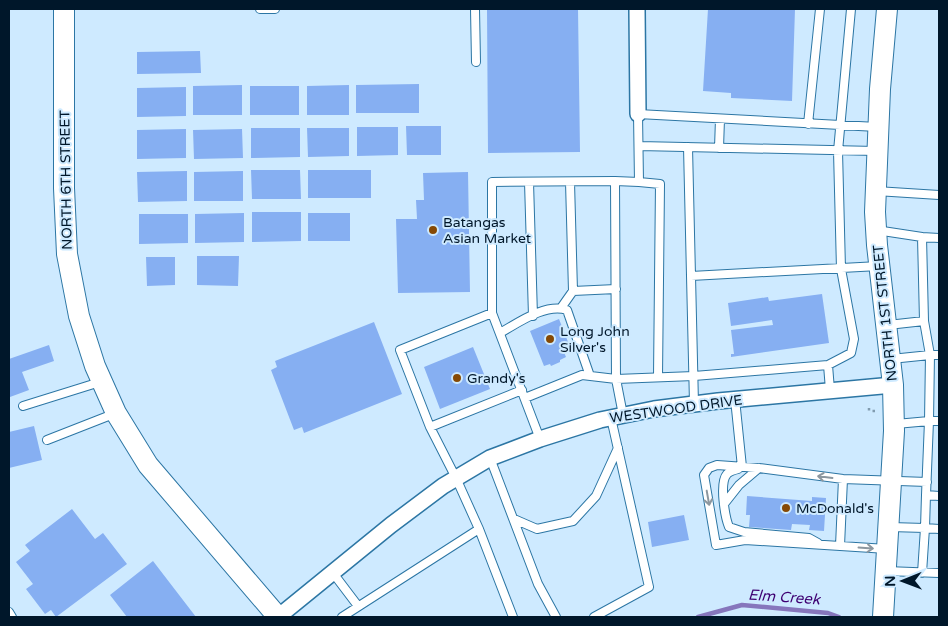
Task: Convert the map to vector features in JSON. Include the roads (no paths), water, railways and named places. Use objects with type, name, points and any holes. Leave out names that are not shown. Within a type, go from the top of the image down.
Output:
[{"type":"main road","name":"NORTH 6TH STREET","points":[[64,9],[64,188],[67,254],[79,316],[95,366],[116,414],[148,466],[278,617]]},
{"type":"main road","name":"NORTH 1ST STREET","points":[[883,617],[894,424],[891,359],[876,230],[876,191],[887,9]]},
{"type":"street","points":[[638,9],[638,114]]},
{"type":"street","name":"WESTWOOD DRIVE","points":[[278,617],[442,486],[490,458],[540,439],[617,416],[694,404],[893,385]]},
{"type":"lane","points":[[260,9],[275,9]]},
{"type":"lane","points":[[475,9],[476,62]]},
{"type":"lane","points":[[808,124],[820,9]]},
{"type":"lane","points":[[525,398],[582,375],[616,380],[694,376],[828,365],[851,353],[854,339],[841,269],[838,151],[851,9]]},
{"type":"lane","points":[[639,182],[638,114],[879,127]]},
{"type":"lane","points":[[719,148],[720,119]]},
{"type":"lane","points":[[639,146],[878,151]]},
{"type":"lane","points":[[688,147],[694,404]]},
{"type":"lane","points":[[594,617],[649,587],[618,448],[615,181]]},
{"type":"lane","points":[[540,439],[492,313],[492,182],[615,181],[660,184],[658,377]]},
{"type":"lane","points":[[529,182],[533,316]]},
{"type":"lane","points":[[561,308],[573,291],[570,182]]},
{"type":"lane","points":[[876,191],[939,195]]},
{"type":"lane","points":[[876,230],[939,238]]},
{"type":"lane","points":[[922,237],[924,321],[930,356],[928,482],[922,572]]},
{"type":"lane","points":[[691,276],[879,266]]},
{"type":"lane","points":[[573,291],[616,289]]},
{"type":"lane","points":[[500,333],[543,311],[561,308],[567,310],[590,376]]},
{"type":"lane","points":[[492,313],[400,350],[430,427],[456,478],[513,617]]},
{"type":"lane","points":[[886,325],[924,321]]},
{"type":"lane","points":[[891,359],[939,355]]},
{"type":"lane","points":[[828,365],[830,390]]},
{"type":"lane","points":[[23,406],[102,382]]},
{"type":"lane","points":[[430,427],[522,390]]},
{"type":"lane","points":[[735,399],[742,467]]},
{"type":"lane","points":[[47,440],[116,414]]},
{"type":"lane","points":[[894,424],[939,421]]},
{"type":"lane","points":[[514,519],[537,529],[572,522],[596,496],[618,448]]},
{"type":"lane","points":[[490,458],[538,584],[556,617]]},
{"type":"lane","points":[[887,549],[745,540],[716,545],[704,475],[709,468],[717,465],[758,468],[843,479],[928,482]]},
{"type":"lane","points":[[742,467],[728,472],[725,476],[723,487],[725,517],[730,527],[744,532],[809,538],[820,545]]},
{"type":"lane","points":[[724,504],[758,468]]},
{"type":"lane","points":[[840,546],[843,479]]},
{"type":"lane","points":[[926,495],[939,496]]},
{"type":"lane","points":[[888,527],[939,529]]},
{"type":"lane","points":[[342,617],[478,530]]},
{"type":"lane","points":[[886,571],[939,573]]},
{"type":"lane","points":[[334,572],[358,606]]},
{"type":"lane","points":[[9,612],[12,617]]},
{"type":"waterway","name":"Elm Creek","points":[[698,617],[742,605],[828,613],[839,617]]},
{"type":"place","name":"Batangas Asian Market","points":[[433,230]]},
{"type":"place","name":"Long John Silver's","points":[[550,339]]},
{"type":"place","name":"Grandy's","points":[[457,378]]},
{"type":"place","name":"McDonald's","points":[[786,508]]}]
